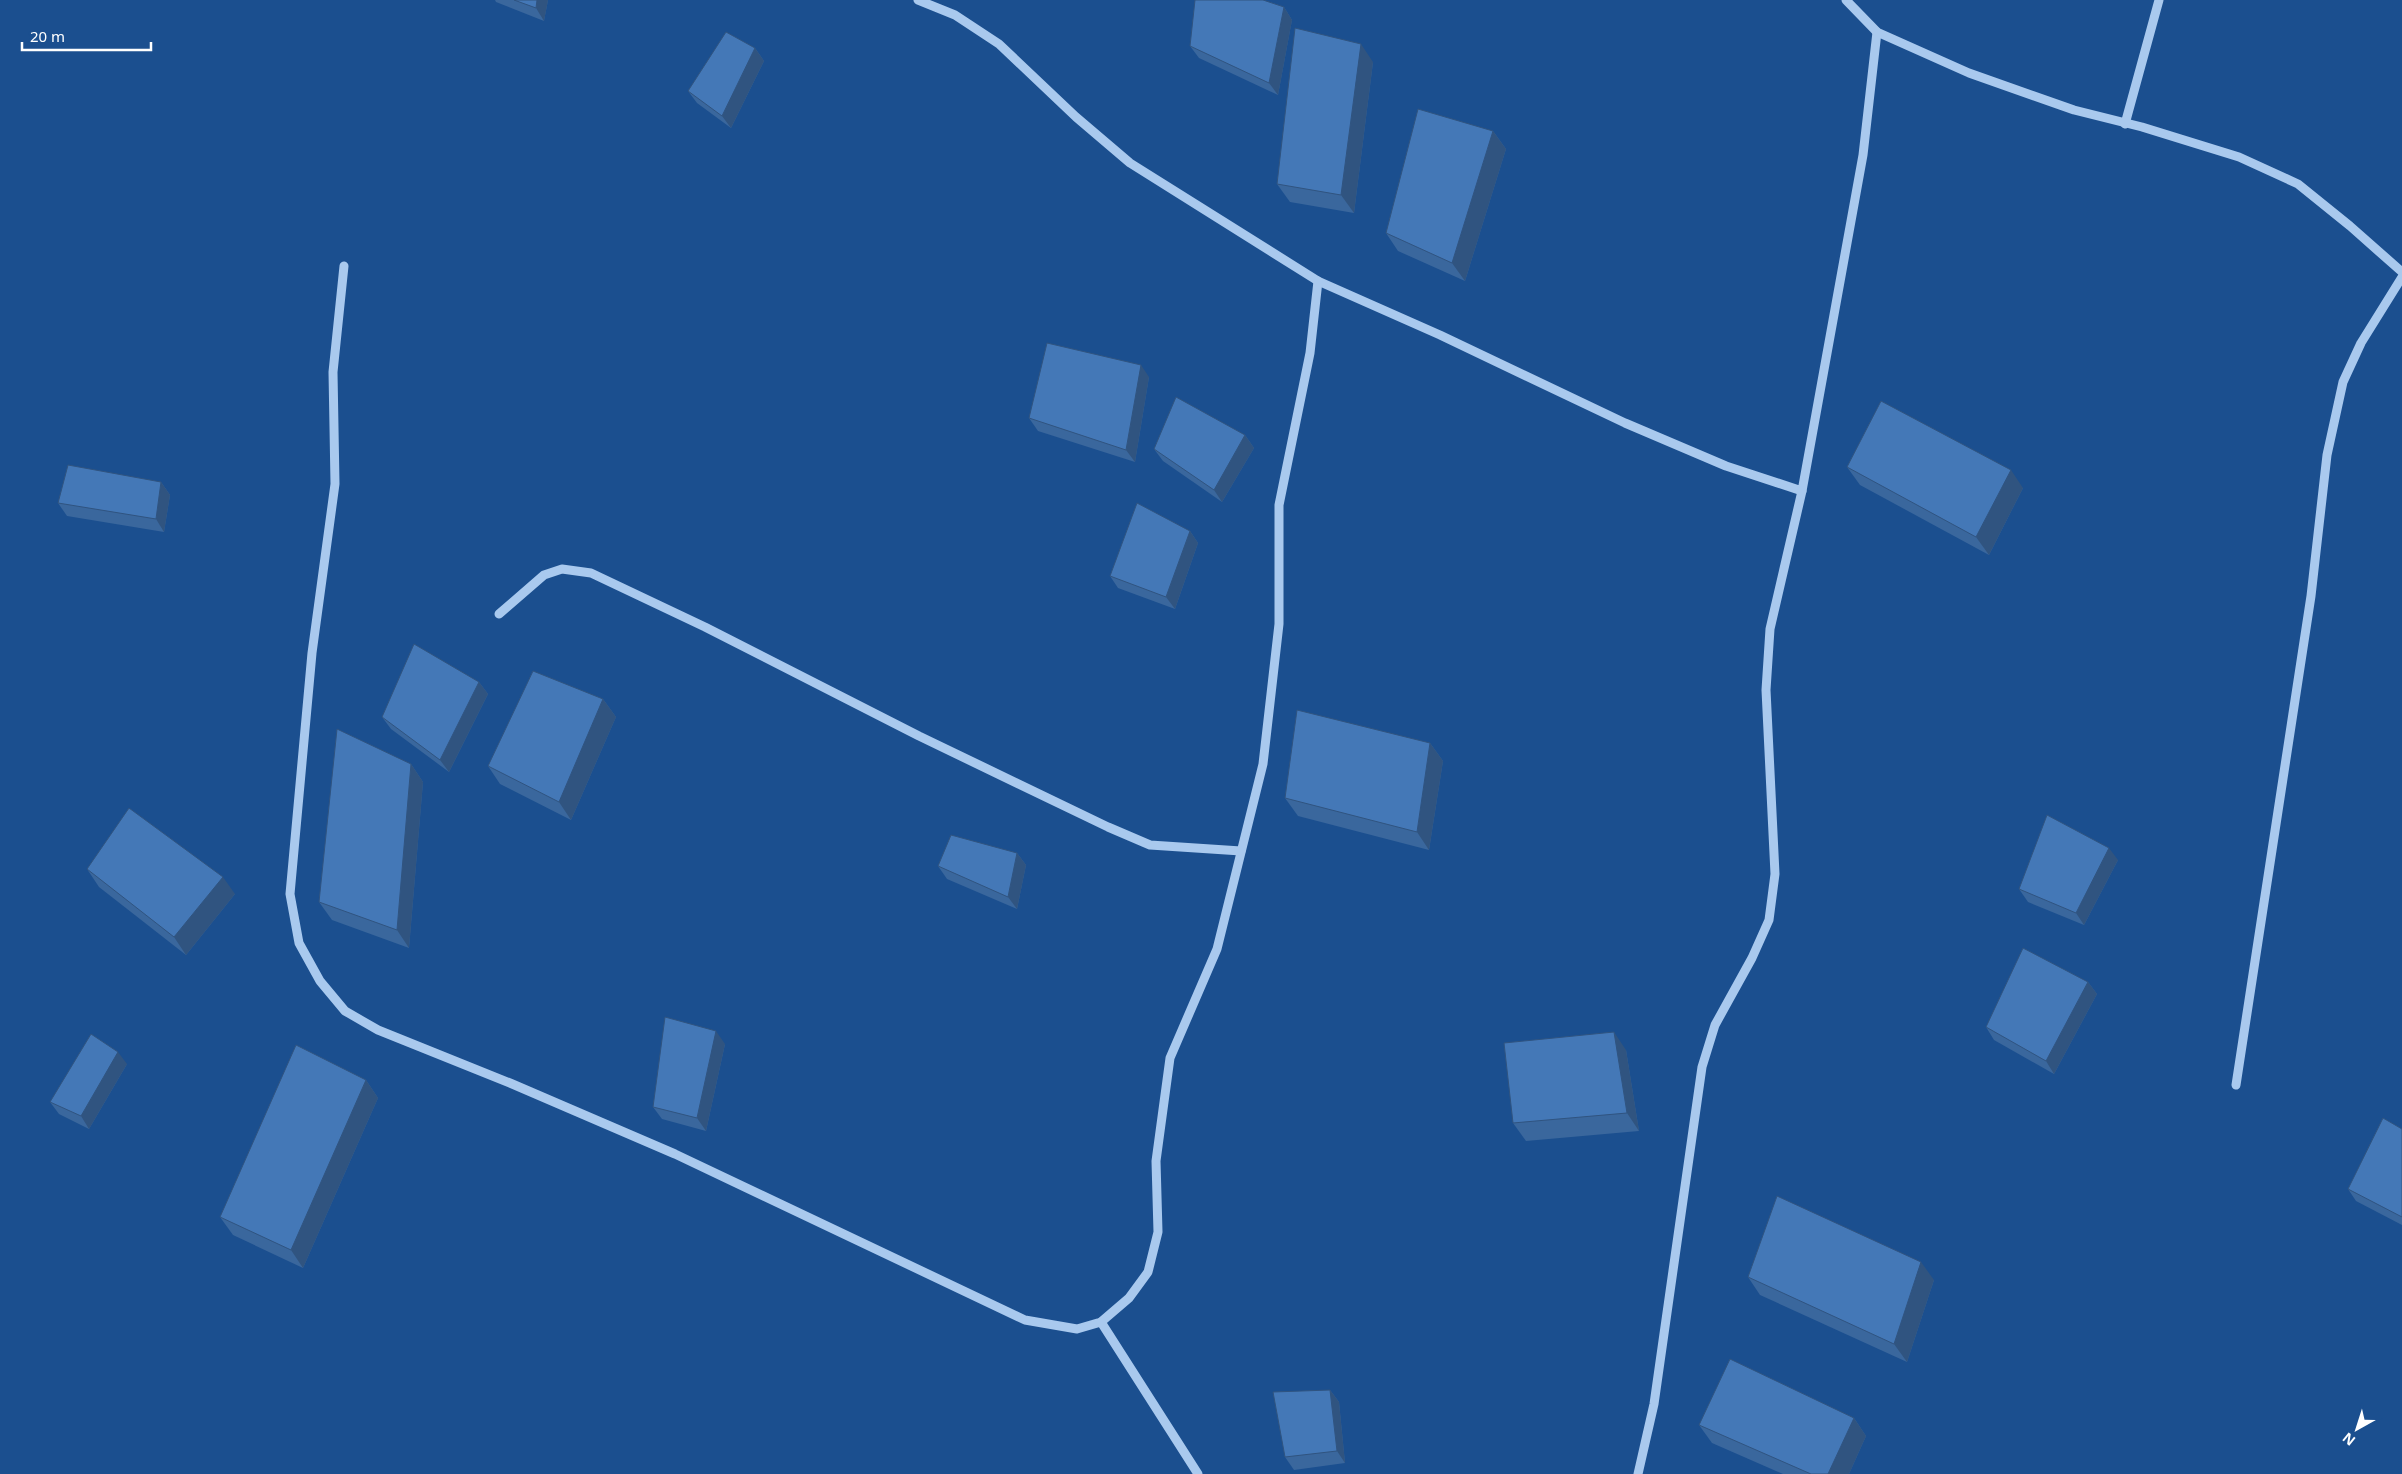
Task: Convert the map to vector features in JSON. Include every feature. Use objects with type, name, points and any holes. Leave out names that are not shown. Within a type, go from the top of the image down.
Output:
[{"type":"street","points":[[918,0],[955,15],[999,44],[1076,117],[1130,163],[1318,280],[1440,335],[1625,423],[1726,466],[1802,491]]},
{"type":"street","points":[[1846,0],[1877,32],[1969,73],[2074,110],[2239,157],[2298,184],[2350,226],[2402,272]]},
{"type":"street","points":[[2125,124],[2159,0]]},
{"type":"street","points":[[1638,1474],[1654,1404],[1702,1067],[1715,1026],[1752,958],[1769,920],[1775,874],[1766,690],[1770,629],[1802,491],[1863,155],[1877,32]]},
{"type":"street","points":[[344,266],[333,372],[335,484],[312,653],[290,894],[299,943],[320,981],[345,1011],[378,1030],[510,1083],[675,1154],[1025,1320],[1077,1329],[1101,1322],[1128,1298],[1148,1272],[1158,1232],[1156,1161],[1170,1058],[1217,949],[1263,764],[1279,624],[1279,505],[1310,353],[1318,280]]},
{"type":"street","points":[[2236,1085],[2311,596],[2327,455],[2343,382],[2361,343],[2402,277]]},
{"type":"street","points":[[499,614],[544,575],[562,569],[591,573],[705,626],[919,736],[1150,846],[1241,852]]},
{"type":"street","points":[[1101,1322],[1198,1474]]},
{"type":"building","points":[[514,0],[537,0],[536,8]]},
{"type":"building","points":[[1195,0],[1263,0],[1284,7],[1269,83],[1190,46]]},
{"type":"building","points":[[1295,28],[1361,44],[1341,195],[1277,184]]},
{"type":"building","points":[[726,32],[755,48],[722,116],[688,91]]},
{"type":"building","points":[[1418,109],[1493,131],[1452,263],[1386,233]]},
{"type":"building","points":[[1047,343],[1141,365],[1126,450],[1029,418]]},
{"type":"building","points":[[1176,397],[1245,435],[1214,490],[1154,449]]},
{"type":"building","points":[[1881,401],[2011,470],[1976,537],[1847,467]]},
{"type":"building","points":[[68,465],[161,482],[156,519],[58,503]]},
{"type":"building","points":[[1137,503],[1190,531],[1166,597],[1110,576]]},
{"type":"building","points":[[414,644],[479,682],[440,760],[382,717]]},
{"type":"building","points":[[533,671],[603,699],[559,802],[488,766]]},
{"type":"building","points":[[1297,710],[1430,743],[1417,832],[1285,798]]},
{"type":"building","points":[[337,729],[411,764],[397,930],[319,902]]},
{"type":"building","points":[[129,808],[223,877],[174,937],[87,869]]},
{"type":"building","points":[[2047,815],[2109,848],[2076,913],[2019,889]]},
{"type":"building","points":[[951,835],[1017,853],[1008,897],[938,866]]},
{"type":"building","points":[[2023,948],[2088,982],[2046,1061],[1986,1027]]},
{"type":"building","points":[[665,1017],[716,1031],[697,1118],[653,1107]]},
{"type":"building","points":[[1614,1032],[1627,1113],[1513,1123],[1504,1043]]},
{"type":"building","points":[[91,1034],[118,1052],[81,1116],[50,1102]]},
{"type":"building","points":[[296,1045],[366,1080],[291,1250],[220,1217]]},
{"type":"building","points":[[2383,1118],[2402,1129],[2402,1217],[2348,1189]]},
{"type":"building","points":[[1777,1196],[1921,1262],[1894,1344],[1748,1277]]},
{"type":"building","points":[[1730,1359],[1854,1418],[1828,1474],[1811,1474],[1699,1425]]},
{"type":"building","points":[[1330,1390],[1337,1451],[1285,1457],[1273,1392]]}]
